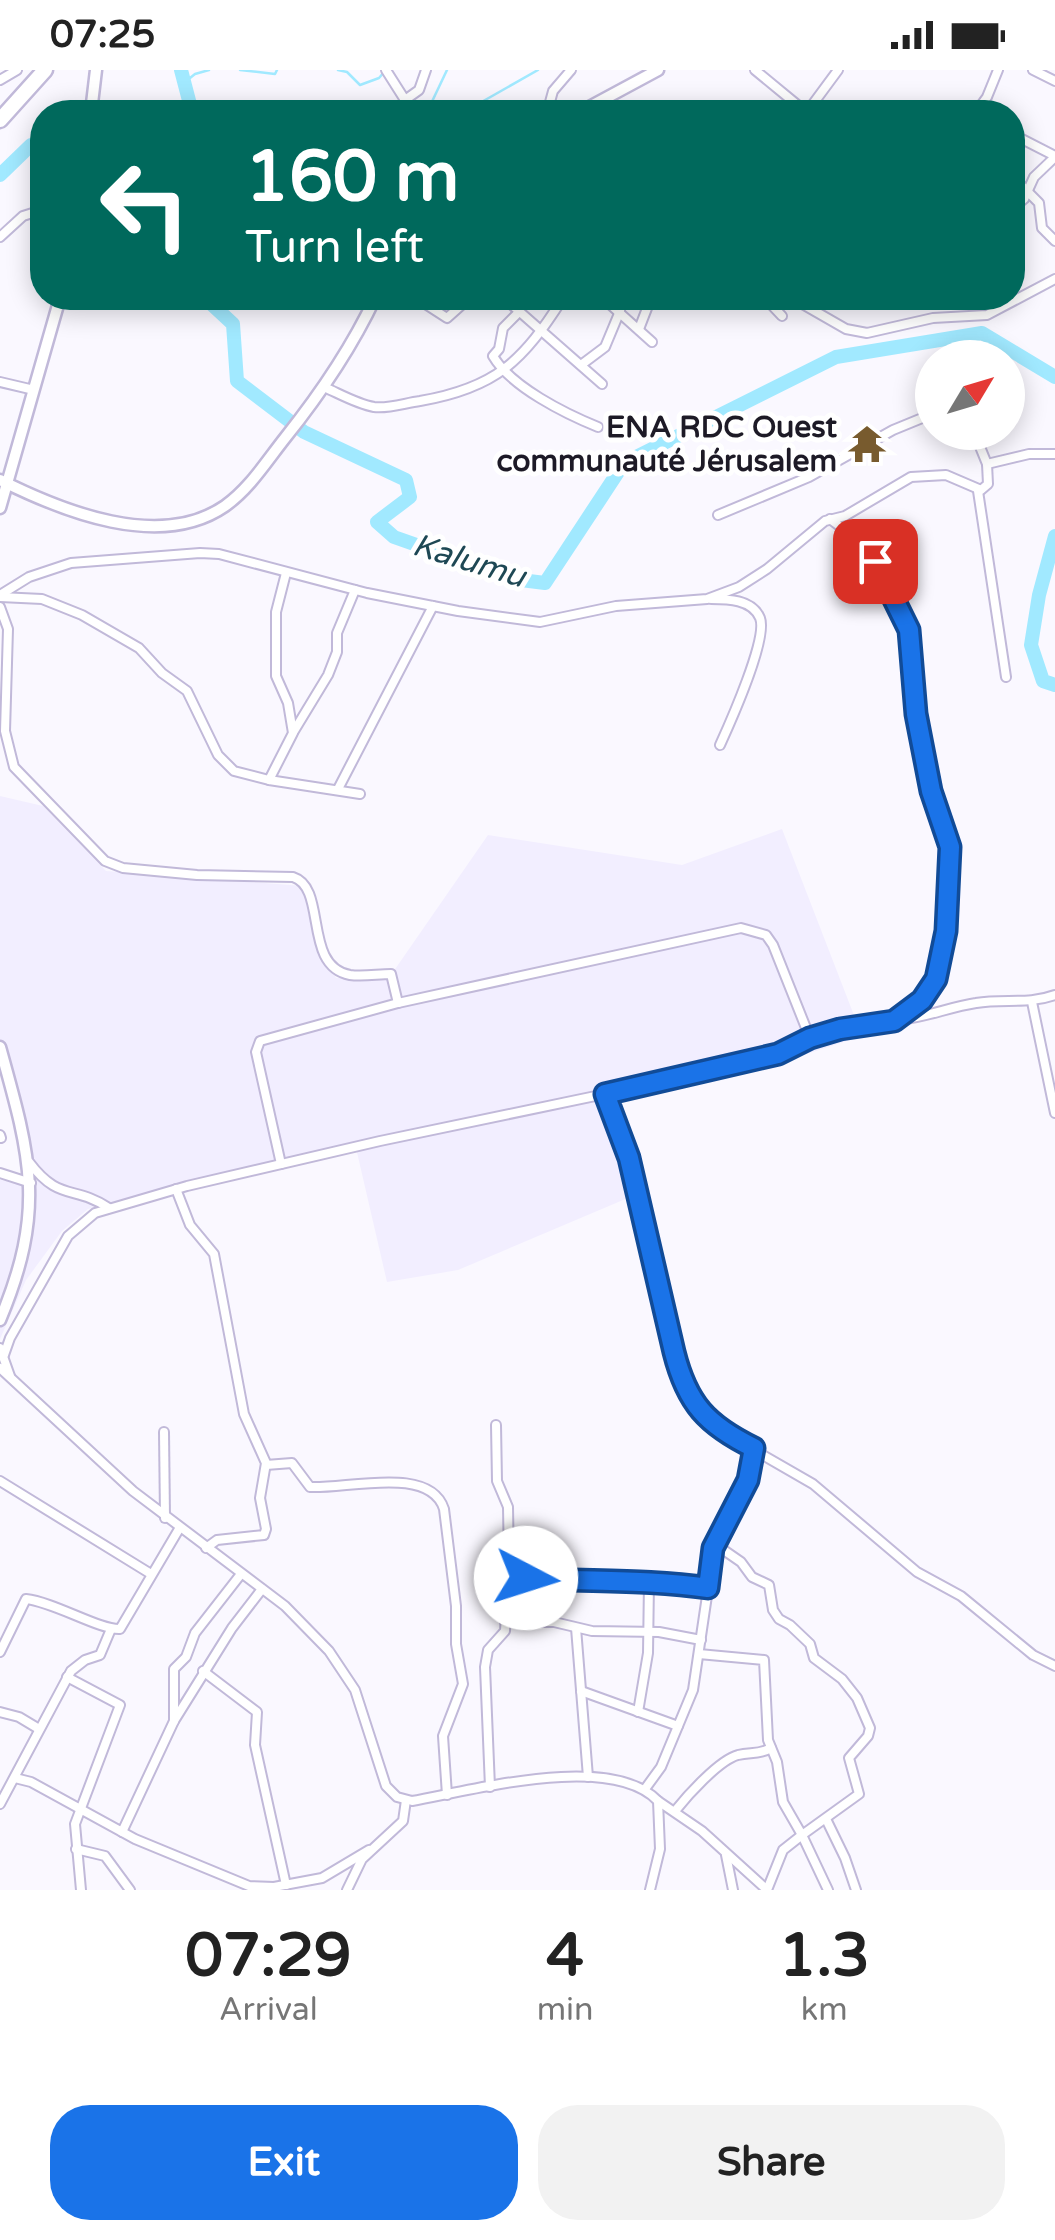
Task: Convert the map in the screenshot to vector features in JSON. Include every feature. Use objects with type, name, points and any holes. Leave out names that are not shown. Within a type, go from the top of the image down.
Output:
[{"type":"highway","points":[[0,120],[45,70]]},
{"type":"main road","points":[[92,100],[96,70]]},
{"type":"main road","points":[[602,100],[658,70]]},
{"type":"main road","points":[[0,508],[4,482],[57,310]]},
{"type":"main road","points":[[4,482],[37,498],[116,523],[159,525],[196,521],[224,507],[254,480],[352,348],[369,310]]},
{"type":"main road","points":[[0,1047],[31,1183],[24,1250],[0,1320]]},
{"type":"street","points":[[0,80],[17,70]]},
{"type":"street","points":[[387,72],[406,100],[419,90],[426,70]]},
{"type":"street","points":[[551,100],[571,70]]},
{"type":"street","points":[[755,70],[792,100]]},
{"type":"street","points":[[816,100],[838,70]]},
{"type":"street","points":[[986,100],[998,70]]},
{"type":"street","points":[[1033,70],[1055,81]]},
{"type":"street","points":[[1025,141],[1055,156],[1034,177],[1026,192],[1039,203],[1042,228],[1055,241]]},
{"type":"street","points":[[0,236],[30,214]]},
{"type":"street","points":[[1025,295],[1055,279]]},
{"type":"street","points":[[435,310],[447,318],[456,310]]},
{"type":"street","points":[[324,388],[380,408],[488,381],[504,371],[541,332],[555,310]]},
{"type":"street","points":[[618,310],[652,342]]},
{"type":"street","points":[[639,329],[647,310]]},
{"type":"street","points":[[776,310],[782,316]]},
{"type":"street","points":[[813,310],[846,329],[867,333],[933,318],[987,315],[996,310]]},
{"type":"street","points":[[598,427],[550,405],[504,371],[493,356],[500,347],[503,328],[519,312],[602,384]]},
{"type":"street","points":[[581,365],[605,347],[620,312]]},
{"type":"street","points":[[0,382],[34,390]]},
{"type":"street","points":[[718,515],[809,477],[915,421]]},
{"type":"street","points":[[978,491],[988,484],[981,450]]},
{"type":"street","points":[[987,464],[1028,454],[1055,454]]},
{"type":"street","points":[[707,598],[751,580],[830,519],[845,516],[894,486],[922,475],[946,475],[978,491]]},
{"type":"street","points":[[978,491],[1006,676]]},
{"type":"street","points":[[830,519],[858,539],[871,556],[909,630],[918,729],[931,791],[950,847],[940,971],[922,1000],[894,1021]]},
{"type":"street","points":[[0,596],[46,570],[100,560],[210,553],[354,590],[530,622],[616,606],[730,599],[748,606],[760,617],[761,624],[745,683],[720,745]]},
{"type":"street","points":[[286,572],[276,612],[276,676],[288,703],[293,733]]},
{"type":"street","points":[[269,780],[328,675],[338,652],[337,633],[354,590]]},
{"type":"street","points":[[0,596],[42,599],[91,620],[139,648],[186,691],[218,755],[231,769],[269,780],[360,794]]},
{"type":"street","points":[[338,790],[433,606]]},
{"type":"street","points":[[0,607],[8,629],[4,700],[8,750],[19,775],[40,797],[105,861],[116,866],[302,880],[311,892],[315,928],[334,968],[348,975],[392,974],[398,1004]]},
{"type":"street","points":[[281,1164],[256,1052],[260,1041],[266,1036],[398,1004],[741,928],[766,935],[773,945],[810,1038]]},
{"type":"street","points":[[10,1376],[2,1351],[68,1236],[88,1216],[109,1208],[429,1129],[778,1054],[810,1038],[860,1024],[921,1018],[984,1002],[1032,1002],[1055,995]]},
{"type":"street","points":[[1032,1002],[1055,1112]]},
{"type":"street","points":[[605,1094],[629,1158],[674,1352],[684,1384],[698,1408],[718,1430],[813,1484],[917,1572],[960,1596],[1033,1655],[1055,1666]]},
{"type":"street","points":[[29,1162],[51,1188],[92,1198],[109,1208]]},
{"type":"street","points":[[0,1173],[31,1183]]},
{"type":"street","points":[[176,1189],[190,1225],[214,1254],[244,1414],[266,1465],[260,1498],[264,1534],[217,1540],[206,1548]]},
{"type":"street","points":[[0,1368],[83,1448],[165,1518],[262,1589],[310,1630],[343,1670],[360,1705],[386,1786],[406,1800],[544,1778],[620,1779],[645,1789],[702,1831],[766,1889],[784,1850],[861,1791],[849,1758],[870,1728],[857,1698],[842,1678],[814,1658],[810,1644],[790,1624],[779,1619],[772,1607],[769,1585],[752,1577],[736,1557],[715,1544]]},
{"type":"street","points":[[490,1787],[486,1655],[502,1635],[505,1622],[509,1515],[498,1489],[496,1425]]},
{"type":"street","points":[[164,1432],[165,1518]]},
{"type":"street","points":[[645,1789],[661,1766],[693,1690],[710,1558],[748,1480],[754,1448]]},
{"type":"street","points":[[266,1465],[292,1462],[310,1487],[411,1482],[439,1496],[446,1519],[463,1684],[443,1736],[447,1794]]},
{"type":"street","points":[[0,1480],[151,1574]]},
{"type":"street","points":[[0,1652],[26,1599],[120,1629],[179,1528]]},
{"type":"street","points":[[174,1720],[174,1669],[186,1656],[194,1633],[242,1574]]},
{"type":"street","points":[[508,1574],[571,1582],[605,1579],[708,1588]]},
{"type":"street","points":[[638,1712],[648,1653],[649,1582]]},
{"type":"street","points":[[122,1832],[174,1720],[203,1671],[262,1589]]},
{"type":"street","points":[[505,1622],[554,1622],[606,1632],[648,1632],[700,1640]]},
{"type":"street","points":[[576,1628],[588,1777]]},
{"type":"street","points":[[0,1804],[67,1677],[79,1664],[100,1656],[111,1629]]},
{"type":"street","points":[[699,1654],[764,1660],[767,1734],[778,1762],[783,1802],[828,1890]]},
{"type":"street","points":[[203,1671],[257,1712],[255,1745],[286,1885]]},
{"type":"street","points":[[67,1677],[120,1706],[73,1830],[81,1890]]},
{"type":"street","points":[[581,1691],[678,1726]]},
{"type":"street","points":[[0,1712],[38,1728]]},
{"type":"street","points":[[675,1812],[692,1790],[734,1757],[756,1755],[771,1748]]},
{"type":"street","points":[[15,1778],[30,1782],[122,1832],[260,1887],[332,1874],[400,1825],[406,1800]]},
{"type":"street","points":[[650,1890],[660,1849],[658,1802]]},
{"type":"street","points":[[826,1819],[856,1890]]},
{"type":"street","points":[[76,1849],[105,1856],[130,1890]]},
{"type":"street","points":[[347,1890],[370,1850]]},
{"type":"street","points":[[726,1855],[732,1890]]},
{"type":"street","points":[[229,1890],[236,1880]]},
{"type":"shaded area","points":[[0,796],[43,806],[106,871],[303,886],[313,937],[336,978],[391,975],[488,835],[682,865],[782,829],[862,1036],[782,1062],[617,1102],[642,1192],[458,1270],[387,1282],[356,1148],[173,1186],[88,1209],[62,1231],[26,1280],[0,1339],[0,1180],[9,1181],[33,1170],[0,1042]]},
{"type":"waterway","points":[[181,70],[189,100]]},
{"type":"waterway","points":[[185,82],[209,70]]},
{"type":"waterway","points":[[240,70],[275,74],[277,70]]},
{"type":"waterway","points":[[338,70],[347,72],[360,85],[379,78],[385,71]]},
{"type":"waterway","points":[[433,100],[447,70]]},
{"type":"waterway","points":[[485,100],[538,70]]},
{"type":"waterway","name":"Kalumu","points":[[0,175],[30,146]]},
{"type":"waterway","name":"Kalumu","points":[[218,310],[233,324],[237,381],[304,432],[406,480],[410,497],[377,522],[394,537],[513,579],[545,583],[624,463],[836,357],[982,333],[1055,377]]},
{"type":"waterway","name":"Kalumu","points":[[1055,536],[1031,645],[1043,681],[1055,685]]},
{"type":"place","name":"ENA RDC Ouest communauté Jérusalem","points":[[867,444]]},
{"type":"route","points":[[526,1578],[571,1582],[612,1579],[708,1588],[713,1548],[748,1480],[754,1448],[718,1430],[698,1408],[684,1384],[626,1145],[605,1094],[778,1054],[840,1029],[894,1021],[922,1000],[940,971],[950,847],[931,791],[916,714],[909,630],[875,561]]}]
